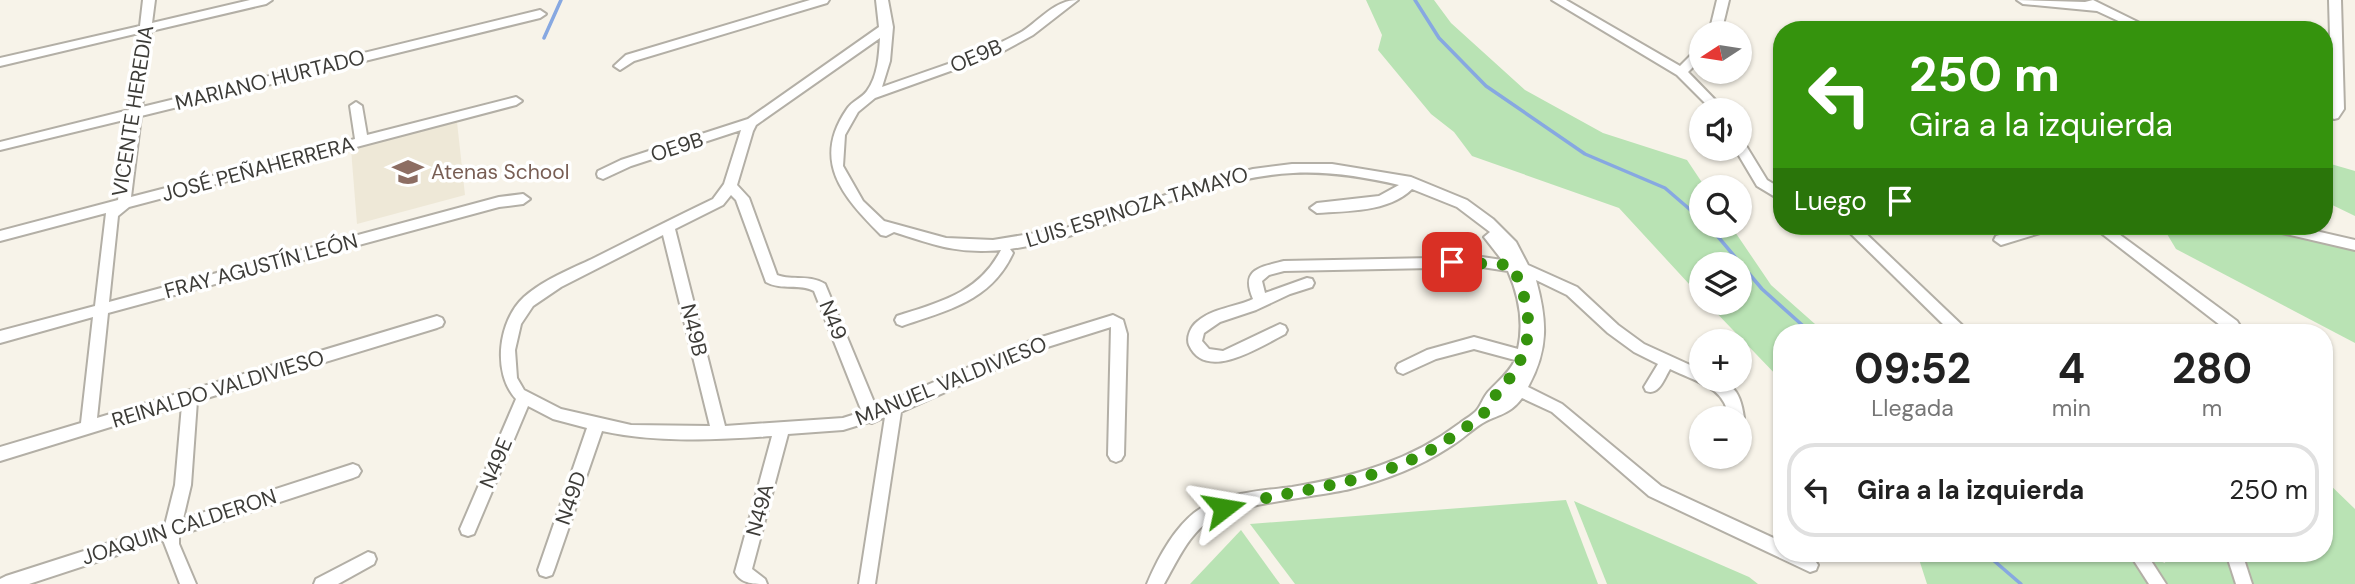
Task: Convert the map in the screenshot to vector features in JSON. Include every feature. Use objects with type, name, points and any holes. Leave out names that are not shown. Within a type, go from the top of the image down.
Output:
[{"type":"street","name":"VICENTE HEREDIA","points":[[88,428],[112,214],[124,204],[149,0]]},
{"type":"street","points":[[0,62],[266,0]]},
{"type":"street","points":[[620,65],[630,58],[822,0]]},
{"type":"street","points":[[871,95],[882,70],[887,27],[882,0]]},
{"type":"street","name":"OE9B","points":[[871,95],[994,51],[1029,32],[1072,0]]},
{"type":"street","points":[[1558,0],[1681,72],[1707,98]]},
{"type":"street","points":[[1718,21],[1723,0]]},
{"type":"street","points":[[2023,0],[2098,7]]},
{"type":"street","points":[[2082,0],[2128,21]]},
{"type":"street","points":[[2333,111],[2338,109],[2335,0]]},
{"type":"street","name":"MARIANO HURTADO","points":[[0,146],[540,14]]},
{"type":"street","points":[[524,397],[510,379],[508,350],[514,323],[528,302],[556,283],[718,202],[731,187],[744,135],[752,122],[887,27]]},
{"type":"street","points":[[1681,72],[1689,64]]},
{"type":"street","name":"LUIS ESPINOZA TAMAYO","points":[[871,95],[858,103],[845,121],[839,135],[836,161],[847,188],[858,204],[880,226],[900,239],[921,247],[956,254],[1006,253],[1077,238],[1156,207]]},
{"type":"street","name":"JOSÉ PEÑAHERRERA","points":[[0,236],[516,101]]},
{"type":"street","points":[[356,106],[362,141]]},
{"type":"street","name":"OE9B","points":[[603,174],[626,163],[752,122]]},
{"type":"street","points":[[1749,161],[1762,183],[1773,190]]},
{"type":"street","name":"LUIS ESPINOZA TAMAYO","points":[[880,226],[895,227],[922,238],[955,245],[1011,244],[1070,232],[1240,183],[1289,176],[1360,179],[1409,185],[1466,215],[1496,242],[1517,267],[1528,310],[1528,357],[1518,370],[1513,387],[1487,405],[1483,415],[1443,444],[1410,462],[1367,478],[1247,502],[1205,514],[1187,533],[1154,584]]},
{"type":"street","points":[[1317,208],[1377,201],[1409,185]]},
{"type":"street","name":"N49","points":[[731,187],[742,198],[771,278],[781,283],[810,282],[820,288],[872,417]]},
{"type":"street","name":"FRAY AGUSTÍN LEÓN","points":[[0,337],[499,202],[523,199]]},
{"type":"street","name":"N49B","points":[[668,227],[719,433]]},
{"type":"street","points":[[1859,235],[1952,324]]},
{"type":"street","points":[[2001,240],[2017,235]]},
{"type":"street","points":[[2111,235],[2231,324]]},
{"type":"street","points":[[2312,235],[2355,245]]},
{"type":"street","points":[[902,320],[974,291],[1002,268],[1006,253]]},
{"type":"street","points":[[1261,300],[1254,285],[1255,278],[1265,271],[1284,266],[1482,262],[1517,267],[1573,291],[1613,329],[1639,348],[1689,372]]},
{"type":"street","points":[[1280,330],[1224,358],[1209,356],[1197,346],[1195,337],[1202,325],[1216,317],[1279,291],[1307,283]]},
{"type":"street","name":"MANUEL VALDIVIESO","points":[[524,397],[558,415],[596,425],[646,433],[719,433],[843,424],[872,417],[1037,344],[1107,321],[1116,322],[1120,334],[1116,455]]},
{"type":"street","name":"REINALDO VALDIVIESO","points":[[0,454],[436,322]]},
{"type":"street","points":[[1403,368],[1432,354],[1474,343],[1528,357]]},
{"type":"street","points":[[1651,387],[1667,362]]},
{"type":"street","points":[[1513,387],[1557,408],[1655,491],[1773,546]]},
{"type":"street","points":[[188,584],[171,544],[183,485],[190,397]]},
{"type":"street","name":"N49E","points":[[468,529],[524,397]]},
{"type":"street","points":[[867,584],[894,408]]},
{"type":"street","name":"N49D","points":[[546,570],[596,425]]},
{"type":"street","name":"N49A","points":[[759,584],[743,572],[782,428]]},
{"type":"street","name":"JOAQUIN CALDERON","points":[[6,584],[353,471]]},
{"type":"street","points":[[322,584],[368,559]]},
{"type":"street","points":[[1804,562],[1810,565]]},
{"type":"street","points":[[2143,562],[2158,584]]},
{"type":"street","points":[[2237,562],[2244,584]]},
{"type":"shaded area","name":"Atenas School","points":[[457,122],[465,195],[357,224],[351,149]]},
{"type":"green space","points":[[1366,0],[1434,0],[1451,23],[1525,90],[1603,133],[1687,160],[1697,175],[1689,175],[1689,238],[1739,238],[1749,252],[1689,252],[1689,284],[1619,208],[1472,156],[1454,132],[1431,114],[1378,50],[1382,35]]},
{"type":"green space","points":[[2333,165],[2355,171],[2355,216],[2333,205]]},
{"type":"green space","points":[[2168,235],[2330,235],[2355,240],[2355,343],[2333,331],[2333,324],[2319,324],[2176,249]]},
{"type":"green space","points":[[1752,257],[1771,285],[1815,324],[1773,324],[1773,372],[1752,350],[1752,329],[1732,329],[1719,315],[1752,315]]},
{"type":"green space","points":[[2333,488],[2355,509],[2355,584],[1927,584],[1920,562],[2162,562],[2333,562]]},
{"type":"green space","points":[[1566,500],[1598,584],[1295,584],[1250,524]]},
{"type":"green space","points":[[1574,501],[1749,577],[1758,584],[1607,584]]},
{"type":"green space","points":[[1241,530],[1280,584],[1190,584]]},
{"type":"waterway","points":[[544,38],[561,0]]},
{"type":"waterway","points":[[1415,0],[1439,38],[1486,86],[1585,154],[1665,188],[1689,209]]},
{"type":"waterway","points":[[1719,238],[1762,289],[1801,324]]},
{"type":"waterway","points":[[1995,562],[2021,584]]},
{"type":"place","name":"Atenas School","points":[[408,172]]},
{"type":"route","points":[[1224,508],[1367,478],[1410,462],[1443,444],[1483,415],[1487,405],[1518,370],[1526,345],[1528,310],[1512,265],[1452,262]]}]
